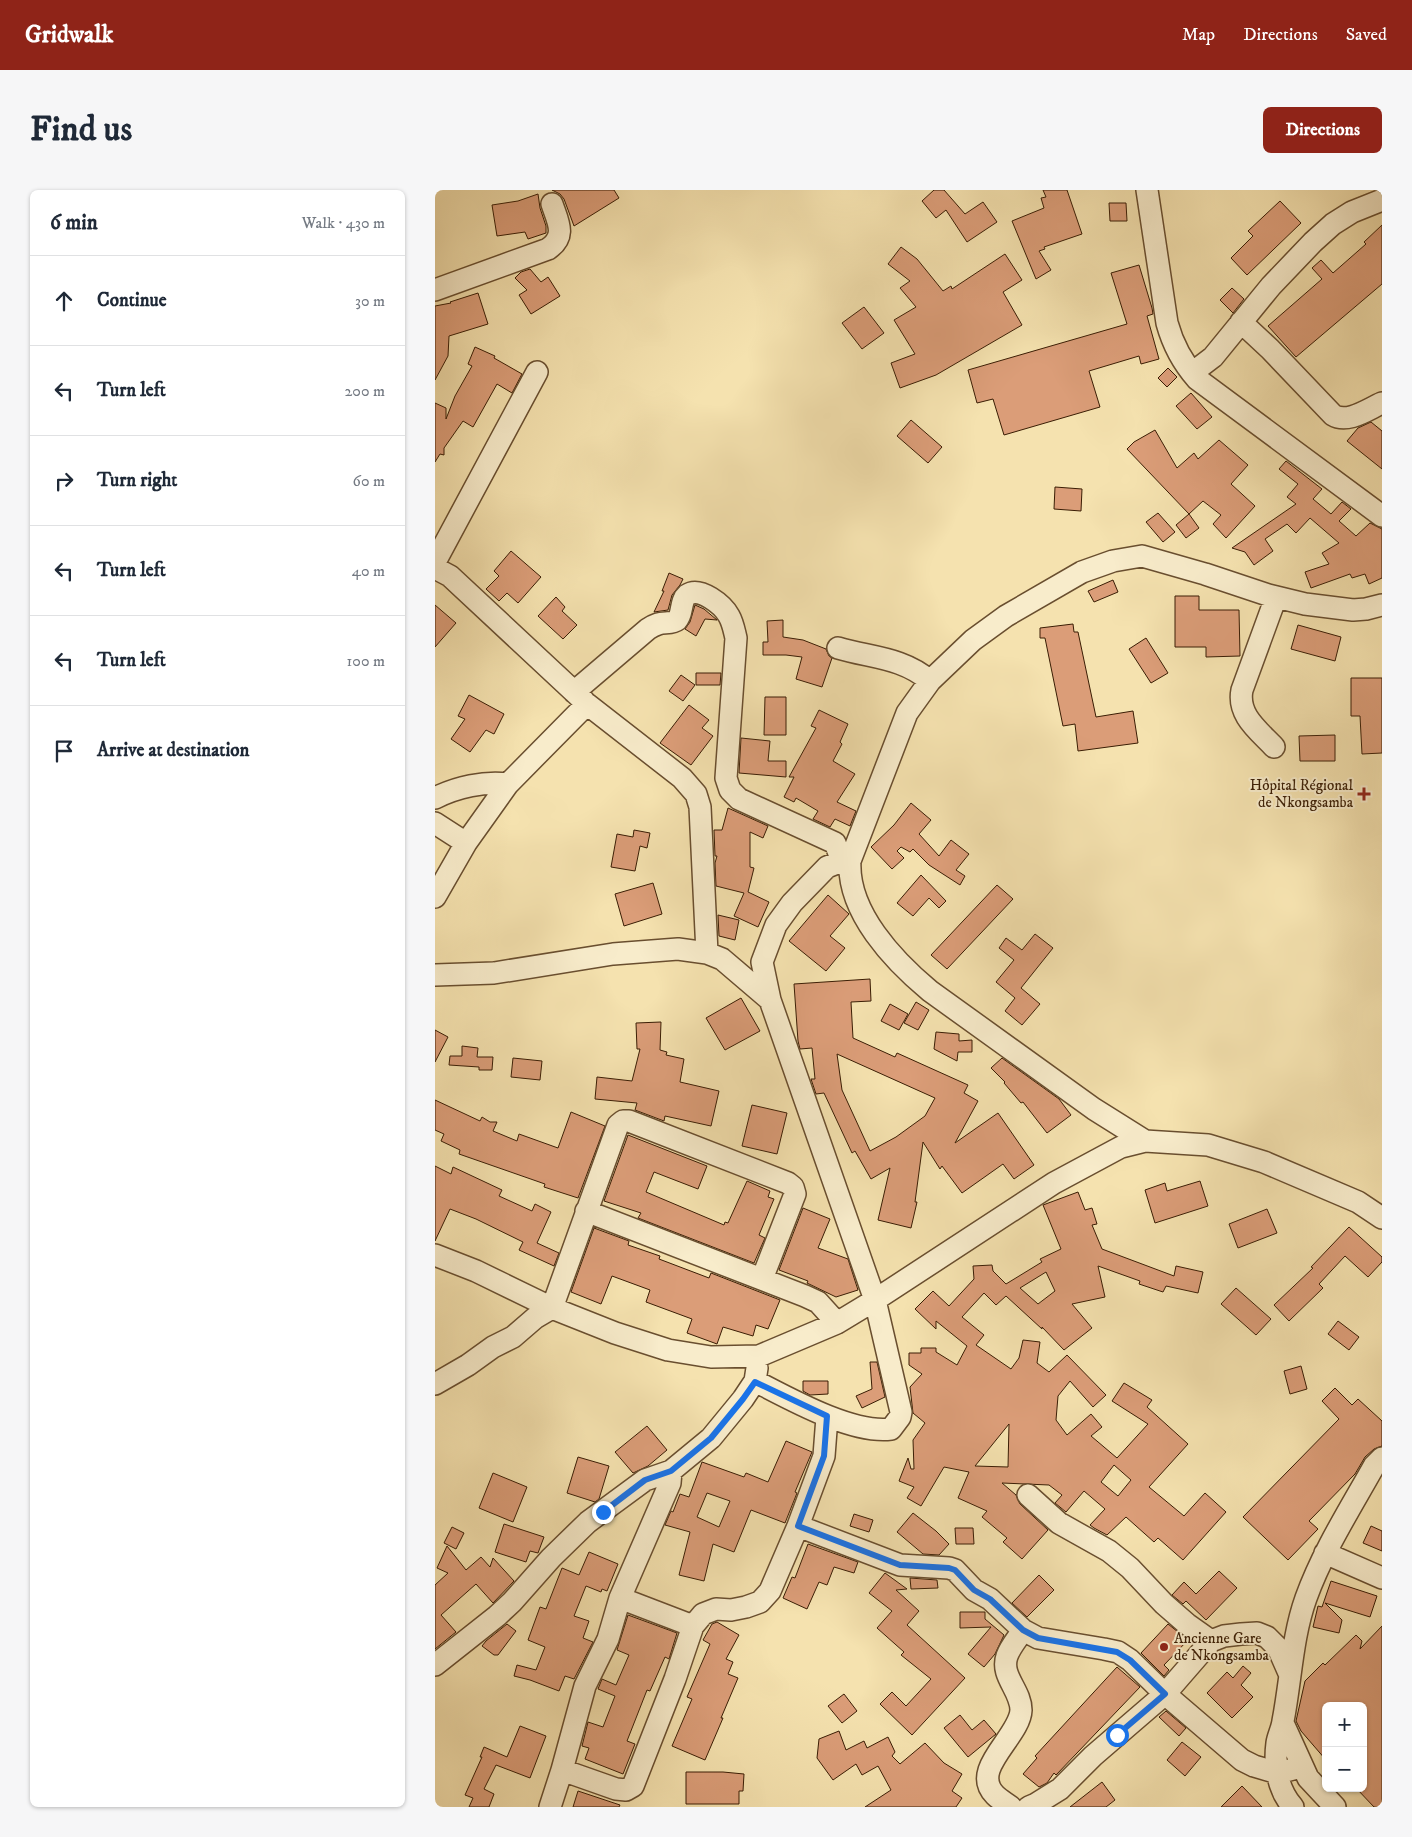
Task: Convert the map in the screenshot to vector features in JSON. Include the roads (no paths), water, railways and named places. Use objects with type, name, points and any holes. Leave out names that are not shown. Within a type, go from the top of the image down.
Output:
[{"type":"street","points":[[1147,190],[1167,323],[1173,344],[1181,361],[1197,379],[1382,516]]},
{"type":"street","points":[[1191,373],[1213,357],[1241,322],[1313,242],[1333,224],[1352,212],[1382,200]]},
{"type":"street","points":[[435,290],[548,249],[556,244],[560,237],[552,204]]},
{"type":"street","points":[[1241,322],[1339,419],[1348,418],[1382,403]]},
{"type":"street","points":[[435,562],[537,372]]},
{"type":"street","points":[[755,1382],[827,1416],[883,1430],[891,1429],[900,1417],[901,1412],[875,1300],[770,1000],[762,962],[775,925],[792,903],[827,867],[845,865],[850,861],[907,713],[930,681],[973,640],[1006,616],[1082,572],[1113,561],[1142,556],[1276,597],[1241,690],[1240,698],[1246,717],[1274,747]]},
{"type":"street","points":[[435,568],[450,576],[580,698],[682,778],[696,794],[700,807],[707,953]]},
{"type":"street","points":[[435,897],[466,843],[508,784],[580,698],[648,629],[656,624],[675,622],[678,619],[685,597],[695,593],[704,595],[728,614],[736,638],[726,778],[730,790],[739,799],[835,843],[865,918],[910,974],[930,991],[1094,1109],[1145,1141]]},
{"type":"street","points":[[1268,595],[1327,608],[1353,610],[1379,605]]},
{"type":"street","points":[[838,648],[903,664],[917,670],[930,681]]},
{"type":"street","points":[[435,798],[471,786],[508,784]]},
{"type":"street","points":[[435,823],[466,843]]},
{"type":"street","points":[[435,975],[494,973],[613,954],[679,949],[707,953],[722,959],[770,1000]]},
{"type":"street","points":[[435,1384],[468,1365],[493,1347],[513,1337],[535,1318],[552,1308],[618,1125],[623,1121],[629,1121],[788,1183],[793,1187],[795,1194],[762,1280]]},
{"type":"street","points":[[435,1255],[476,1271],[552,1308],[615,1333],[668,1350],[711,1357],[759,1356],[837,1323],[1054,1183],[1121,1147],[1145,1141],[1208,1145],[1264,1162],[1357,1202],[1382,1218]]},
{"type":"street","points":[[587,1211],[818,1302],[837,1323]]},
{"type":"street","points":[[435,1665],[502,1611],[551,1558],[588,1522],[645,1480],[671,1471],[711,1438],[755,1382],[759,1356]]},
{"type":"street","points":[[562,1770],[616,1789],[626,1790],[633,1786],[675,1680],[693,1626],[703,1614],[716,1609],[731,1610],[746,1607],[759,1602],[770,1591],[798,1526],[824,1456],[827,1416]]},
{"type":"street","points":[[1293,1807],[1284,1797],[1279,1781],[1276,1763],[1277,1742],[1283,1723],[1289,1673],[1306,1600],[1325,1553],[1374,1466],[1382,1458]]},
{"type":"street","points":[[550,1807],[585,1686],[608,1639],[620,1598],[670,1482],[671,1471]]},
{"type":"street","points":[[1028,1495],[1059,1523],[1109,1551],[1130,1568],[1164,1604],[1211,1642]]},
{"type":"street","points":[[798,1526],[900,1565],[955,1570],[974,1590],[990,1599],[1023,1630],[1038,1638],[1117,1652],[1130,1660],[1165,1694],[1241,1760],[1278,1773],[1301,1767]]},
{"type":"street","points":[[1325,1553],[1382,1578]]},
{"type":"street","points":[[620,1598],[693,1626]]},
{"type":"street","points":[[1011,1807],[995,1795],[989,1785],[988,1773],[993,1760],[1019,1718],[1020,1703],[1005,1671],[1007,1656],[1023,1630]]},
{"type":"street","points":[[1029,1807],[1061,1788],[1093,1756],[1165,1694],[1211,1642],[1224,1636],[1257,1633],[1267,1637],[1278,1648],[1289,1673]]},
{"type":"street","points":[[1283,1723],[1307,1778],[1335,1807]]},
{"type":"place","name":"Hôpital Régional de Nkongsamba","points":[[1364,794]]},
{"type":"place","name":"Ancienne Gare de Nkongsamba","points":[[1164,1647]]}]
